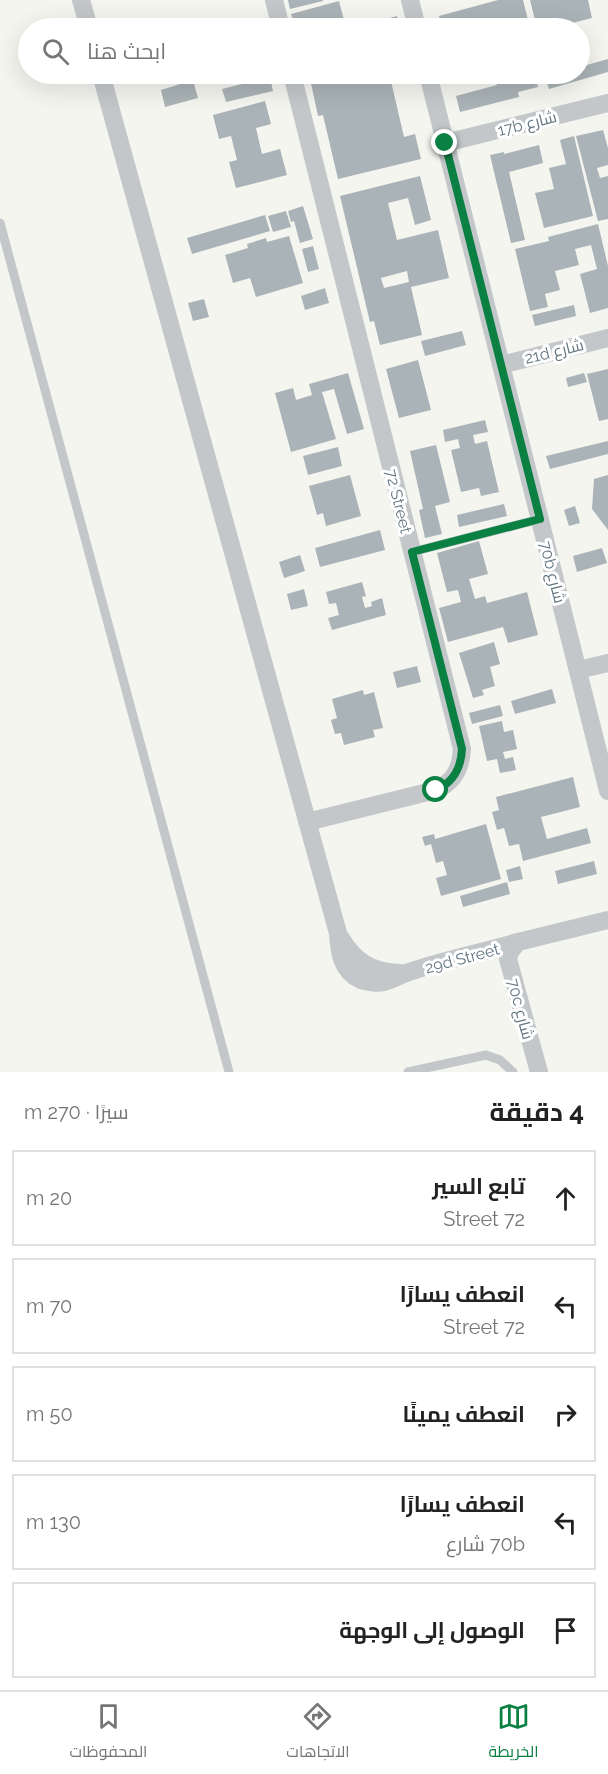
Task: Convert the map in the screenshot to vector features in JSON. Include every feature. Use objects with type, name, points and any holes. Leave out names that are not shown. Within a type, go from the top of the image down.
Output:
[{"type":"street","points":[[81,0],[86,18]]},
{"type":"street","points":[[274,0],[278,18]]},
{"type":"street","points":[[410,0],[414,18]]},
{"type":"street","points":[[104,84],[307,822]]},
{"type":"street","name":"72 Street","points":[[295,84],[462,749],[459,768],[450,782],[436,790],[307,822]]},
{"type":"street","name":"70b شارع","points":[[430,84],[608,791]]},
{"type":"street","name":"17b شارع","points":[[445,143],[608,103]]},
{"type":"street","name":"21d شارع","points":[[501,365],[608,338]]},
{"type":"street","points":[[578,670],[608,663]]},
{"type":"street","name":"29d Street","points":[[307,822],[338,933],[354,957],[376,970],[405,973],[608,920]]},
{"type":"street","name":"70c شارع","points":[[516,944],[508,959],[538,1072]]},
{"type":"lane","points":[[0,223],[229,1072]]},
{"type":"lane","points":[[412,552],[540,519]]},
{"type":"lane","points":[[408,1072],[486,1055],[500,1060],[513,1072]]},
{"type":"building","points":[[288,0],[323,0],[323,1],[290,9]]},
{"type":"building","points":[[498,0],[523,0],[528,18],[440,18],[439,16]]},
{"type":"building","points":[[530,0],[588,0],[592,18],[590,18],[534,18]]},
{"type":"building","points":[[339,1],[343,18],[292,18],[291,14]]},
{"type":"building","points":[[608,59],[608,72],[590,77],[590,64]]},
{"type":"building","points":[[180,84],[194,84],[198,98],[165,107],[161,90]]},
{"type":"building","points":[[242,84],[272,84],[273,91],[226,102],[222,89]]},
{"type":"building","points":[[311,84],[392,84],[404,137],[415,134],[421,159],[338,179],[323,115],[318,116]]},
{"type":"building","points":[[537,84],[538,87],[518,92],[519,97],[460,112],[456,96],[497,85]]},
{"type":"building","points":[[547,84],[566,84],[549,89]]},
{"type":"building","points":[[265,101],[271,124],[256,128],[262,154],[280,149],[287,175],[236,188],[229,162],[237,160],[231,136],[219,139],[213,115]]},
{"type":"building","points":[[603,130],[608,148],[608,165],[597,168],[600,178],[608,176],[608,219],[598,221],[576,136]]},
{"type":"building","points":[[574,136],[593,216],[544,228],[535,193],[554,189],[549,168],[566,164],[560,140]]},
{"type":"building","points":[[539,145],[543,163],[509,172],[525,240],[511,243],[490,155],[504,152],[504,154]]},
{"type":"building","points":[[420,176],[431,220],[415,225],[408,198],[388,203],[397,240],[438,230],[449,278],[411,287],[422,335],[380,345],[374,321],[370,322],[340,196]],"holes":[[[407,271],[409,282],[384,288],[381,278]]]},
{"type":"building","points":[[303,206],[313,239],[300,243],[294,221],[291,222],[288,211]]},
{"type":"building","points":[[286,211],[291,227],[273,232],[268,216]]},
{"type":"building","points":[[265,215],[270,231],[192,254],[187,238]]},
{"type":"building","points":[[598,224],[608,266],[608,308],[590,313],[580,274],[597,269],[591,245],[575,249],[579,265],[555,271],[560,290],[545,294],[548,307],[530,311],[515,249],[549,241],[548,237]]},
{"type":"building","points":[[289,236],[303,283],[256,297],[250,278],[233,283],[225,255],[248,248],[247,244],[266,238],[267,242]]},
{"type":"building","points":[[313,246],[319,269],[308,272],[302,249]]},
{"type":"building","points":[[325,288],[329,303],[305,310],[301,296]]},
{"type":"building","points":[[204,299],[209,317],[193,321],[188,303]]},
{"type":"building","points":[[574,305],[576,316],[535,326],[532,315]]},
{"type":"building","points":[[462,331],[466,345],[425,356],[421,341]]},
{"type":"building","points":[[418,360],[431,410],[399,418],[386,369]]},
{"type":"building","points":[[608,369],[608,419],[599,421],[587,374]]},
{"type":"building","points":[[348,373],[364,429],[347,434],[334,389],[322,392],[336,439],[291,452],[275,393],[293,388],[296,400],[312,395],[309,384]]},
{"type":"building","points":[[584,373],[587,382],[568,387],[566,378]]},
{"type":"building","points":[[485,420],[488,432],[473,435],[475,444],[487,441],[499,492],[481,496],[479,488],[461,492],[451,450],[460,448],[458,439],[445,442],[443,430]]},
{"type":"building","points":[[608,441],[608,454],[550,469],[546,456]]},
{"type":"building","points":[[436,445],[450,502],[435,506],[442,534],[425,538],[419,510],[423,509],[410,451]]},
{"type":"building","points":[[338,447],[342,466],[308,475],[303,456]]},
{"type":"building","points":[[350,475],[361,516],[326,526],[323,513],[317,515],[309,486]]},
{"type":"building","points":[[608,475],[608,530],[592,509],[594,479]]},
{"type":"building","points":[[504,504],[507,516],[459,527],[457,515]]},
{"type":"building","points":[[575,506],[580,523],[569,526],[564,510]]},
{"type":"building","points":[[380,530],[385,550],[320,567],[315,548]]},
{"type":"building","points":[[479,541],[488,574],[469,579],[475,599],[485,596],[487,603],[527,592],[538,635],[508,643],[503,627],[448,642],[439,608],[461,602],[458,590],[447,592],[437,553]]},
{"type":"building","points":[[602,548],[607,563],[577,572],[573,556]]},
{"type":"building","points":[[300,555],[305,571],[284,578],[279,562]]},
{"type":"building","points":[[362,582],[366,596],[362,597],[365,608],[372,606],[371,602],[382,598],[386,615],[332,630],[328,618],[339,615],[336,603],[329,604],[326,592]]},
{"type":"building","points":[[304,589],[308,606],[291,610],[287,594]]},
{"type":"building","points":[[494,642],[500,664],[490,667],[495,686],[482,690],[484,695],[473,698],[459,653]]},
{"type":"building","points":[[417,666],[421,682],[397,688],[393,672]]},
{"type":"building","points":[[552,689],[556,703],[515,714],[511,701]]},
{"type":"building","points":[[363,690],[364,695],[374,692],[383,728],[373,730],[375,737],[344,745],[341,733],[335,734],[331,720],[337,718],[332,699]]},
{"type":"building","points":[[500,705],[503,716],[472,724],[469,713]]},
{"type":"building","points":[[502,721],[504,732],[513,730],[517,749],[503,752],[505,759],[513,757],[516,770],[500,773],[497,759],[487,761],[479,726]]},
{"type":"building","points":[[573,777],[580,807],[541,817],[547,839],[587,828],[591,843],[523,861],[519,844],[509,846],[504,828],[497,830],[492,812],[499,810],[496,797]]},
{"type":"building","points":[[486,824],[501,879],[441,896],[436,878],[447,875],[443,861],[436,863],[431,844],[425,846],[422,837],[434,834],[435,839]]},
{"type":"building","points":[[594,861],[597,874],[558,884],[555,871]]},
{"type":"building","points":[[520,866],[523,879],[509,882],[506,870]]},
{"type":"building","points":[[507,882],[510,894],[463,907],[460,896]]},
{"type":"route","points":[[436,790],[450,782],[455,776],[459,768],[462,749],[412,552],[540,519],[445,143]]}]
